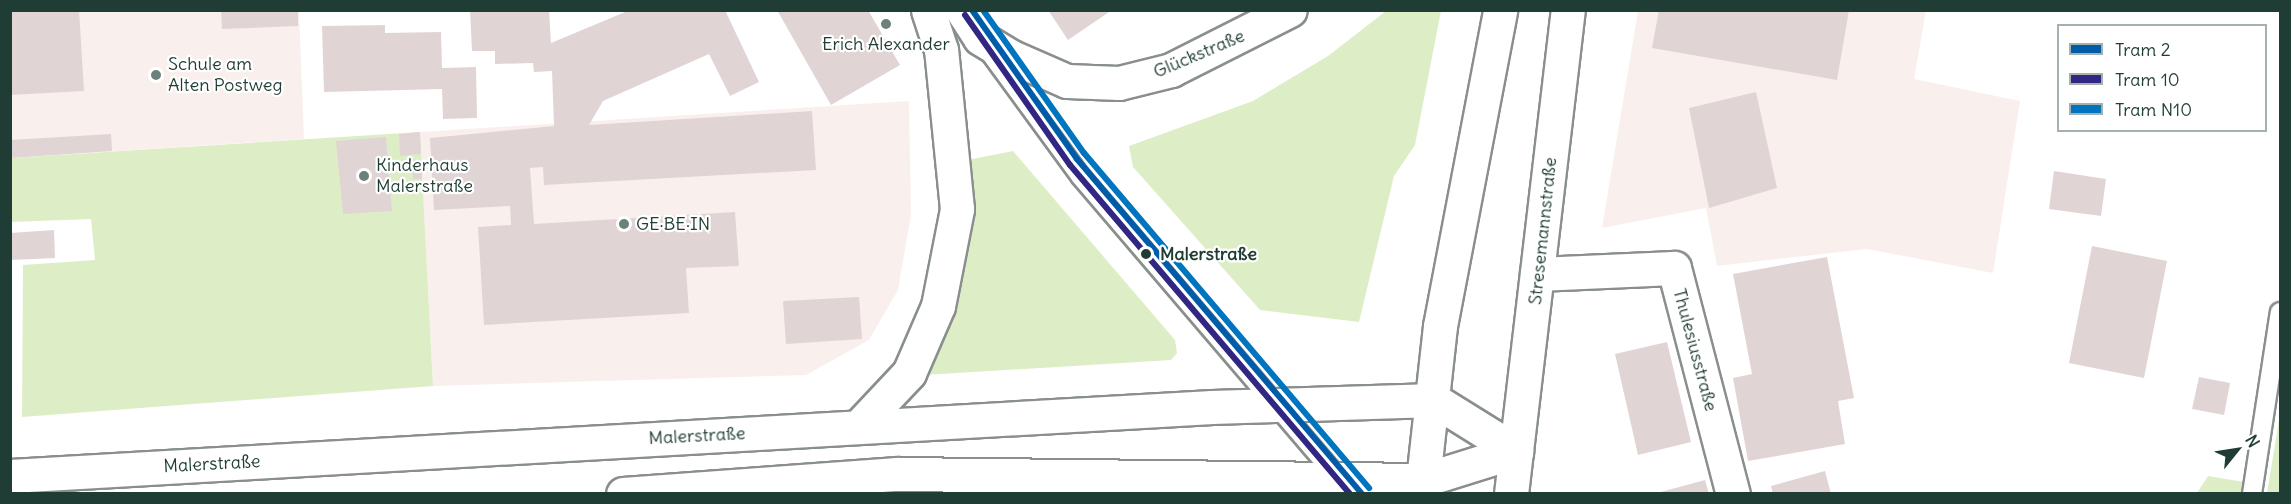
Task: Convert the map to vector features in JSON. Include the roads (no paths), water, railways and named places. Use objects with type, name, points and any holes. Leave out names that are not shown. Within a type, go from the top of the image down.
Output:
[{"type":"main road","points":[[859,426],[909,373],[938,306],[957,209],[944,71],[928,10]]},
{"type":"main road","points":[[962,10],[980,38]]},
{"type":"main road","name":"Glückstraße","points":[[980,38],[1067,81],[1119,83],[1171,70],[1290,10]]},
{"type":"main road","points":[[1422,487],[1446,290],[1500,10]]},
{"type":"main road","name":"Stresemannstraße","points":[[1511,494],[1568,10]]},
{"type":"main road","name":"Thulesiusstraße","points":[[1538,274],[1674,268],[1733,494]]},
{"type":"main road","points":[[1434,400],[1516,451]]},
{"type":"main road","name":"Malerstraße","points":[[10,476],[859,426],[1434,400]]},
{"type":"main road","points":[[623,494],[897,484],[1422,487],[1516,451]]},
{"type":"lane","points":[[980,38],[1081,177],[1344,485]]},
{"type":"lane","points":[[2252,494],[2280,312]]},
{"type":"tram line","name":"2","points":[[972,10],[1077,159],[1362,494]]},
{"type":"tram line","name":"N10","points":[[983,10],[1084,153],[1369,488]]},
{"type":"tram line","name":"10","points":[[965,15],[1070,165],[1350,494]]},
{"type":"place","name":"Erich Alexander","points":[[886,24]]},
{"type":"place","name":"Schule am Alten Postweg","points":[[156,75]]},
{"type":"place","name":"Kinderhaus Malerstraße","points":[[364,176]]},
{"type":"place","name":"GE·BE·IN","points":[[624,224]]},
{"type":"place","name":"Malerstraße","points":[[1146,254]]}]
